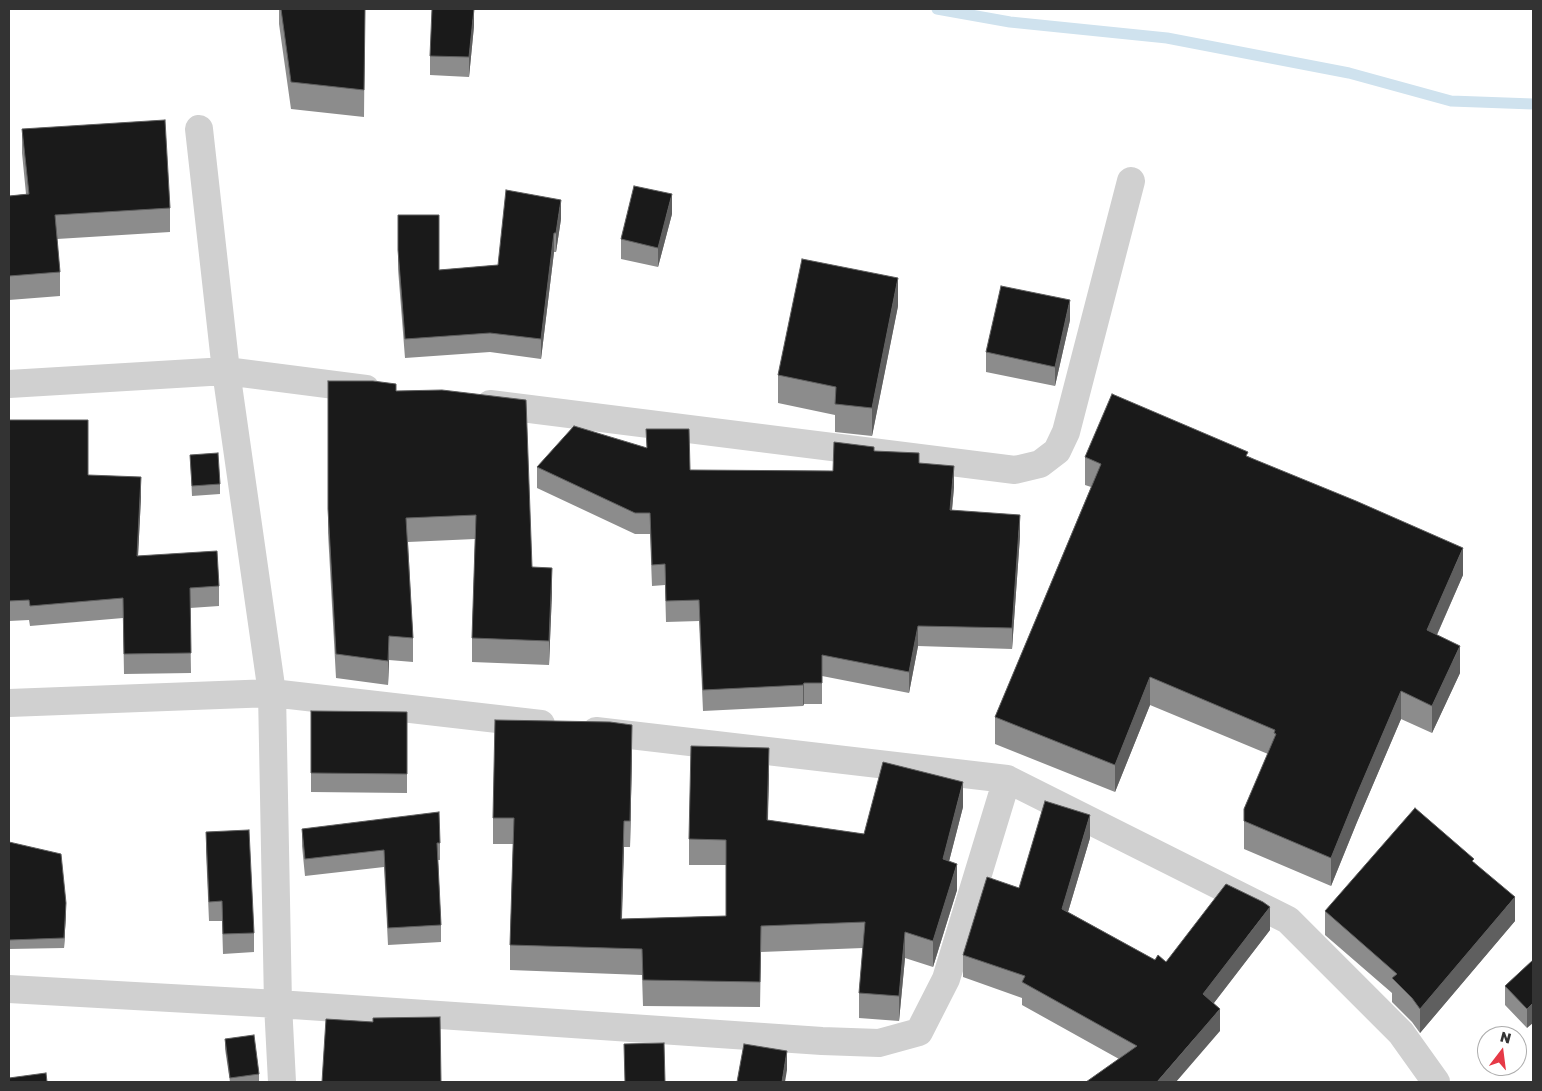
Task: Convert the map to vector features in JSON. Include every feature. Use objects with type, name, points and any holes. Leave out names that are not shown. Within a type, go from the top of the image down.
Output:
[{"type":"street","points":[[199,130],[226,371],[272,693],[278,1004],[282,1082]]},
{"type":"street","points":[[463,401],[1015,470],[1040,464],[1057,451],[1066,432],[1131,181]]},
{"type":"street","points":[[9,384],[226,371],[394,392]]},
{"type":"street","points":[[9,703],[272,693],[1007,779],[1288,920],[1401,1033],[1436,1082]]},
{"type":"street","points":[[9,989],[278,1004],[822,1041],[879,1043],[919,1032],[946,979],[1007,779]]},
{"type":"building","points":[[281,9],[365,9],[364,90],[291,82]]},
{"type":"building","points":[[432,9],[474,9],[469,57],[430,56]]},
{"type":"building","points":[[165,120],[170,208],[55,215],[60,272],[9,276],[9,196],[29,194],[22,129]]},
{"type":"building","points":[[634,186],[672,194],[658,248],[621,239]]},
{"type":"building","points":[[506,190],[561,200],[556,233],[554,233],[541,339],[490,333],[405,339],[398,250],[398,215],[439,215],[439,270],[498,265]]},
{"type":"building","points":[[802,259],[898,278],[872,408],[835,404],[836,387],[778,375]]},
{"type":"building","points":[[1001,286],[1070,300],[1055,367],[986,352]]},
{"type":"building","points":[[328,381],[373,381],[396,384],[396,391],[442,390],[526,400],[532,567],[552,568],[549,641],[472,638],[476,515],[406,518],[413,638],[389,636],[388,661],[336,654],[328,509]]},
{"type":"building","points":[[1112,394],[1248,452],[1246,456],[1356,501],[1463,548],[1427,630],[1460,646],[1432,706],[1401,691],[1331,858],[1244,821],[1244,809],[1276,734],[1274,733],[1275,730],[1150,677],[1115,765],[995,717],[1101,464],[1085,457]]},
{"type":"building","points":[[9,420],[88,420],[88,475],[141,477],[137,556],[217,551],[219,586],[190,588],[191,653],[124,654],[123,598],[30,606],[29,600],[9,601]]},
{"type":"building","points":[[574,426],[647,448],[646,429],[689,429],[690,470],[833,471],[834,442],[874,447],[874,451],[919,453],[919,463],[954,466],[950,510],[1020,515],[1012,628],[918,626],[909,672],[822,655],[822,683],[703,690],[699,600],[666,601],[665,564],[652,565],[650,513],[635,513],[537,467]]},
{"type":"building","points":[[218,453],[220,484],[192,486],[190,455]]},
{"type":"building","points":[[311,711],[407,712],[407,774],[311,773]]},
{"type":"building","points":[[495,720],[610,722],[632,725],[630,821],[624,821],[621,919],[726,916],[726,840],[689,839],[691,746],[769,748],[767,820],[864,834],[883,762],[963,782],[943,859],[957,864],[933,941],[905,932],[899,996],[859,993],[865,922],[761,926],[760,982],[643,980],[642,949],[510,945],[514,818],[493,818]]},
{"type":"building","points":[[1045,801],[1090,815],[1062,909],[1155,960],[1158,955],[1166,962],[1226,884],[1270,907],[1203,994],[1220,1009],[1157,1082],[1086,1082],[1137,1046],[1022,982],[1025,976],[963,955],[987,877],[1019,888]]},
{"type":"building","points":[[1415,808],[1474,859],[1472,861],[1515,897],[1420,1009],[1392,978],[1397,974],[1325,911]]},
{"type":"building","points":[[439,812],[440,843],[437,843],[441,925],[388,928],[384,850],[305,859],[302,829]]},
{"type":"building","points":[[249,830],[254,933],[223,934],[222,901],[209,902],[206,832]]},
{"type":"building","points":[[9,842],[61,854],[66,903],[64,938],[9,940]]},
{"type":"building","points":[[1533,960],[1533,1003],[1527,1009],[1505,986]]},
{"type":"building","points":[[440,1017],[441,1082],[322,1082],[326,1019],[373,1022],[373,1018]]},
{"type":"building","points":[[254,1035],[259,1074],[230,1078],[225,1039]]},
{"type":"building","points":[[664,1043],[665,1082],[625,1082],[624,1044]]},
{"type":"building","points":[[744,1044],[787,1051],[782,1082],[737,1082]]},
{"type":"building","points":[[46,1073],[47,1082],[9,1082],[9,1078]]},
{"type":"waterway","points":[[937,9],[1010,22],[1167,38],[1349,73],[1451,101],[1533,104]]}]
